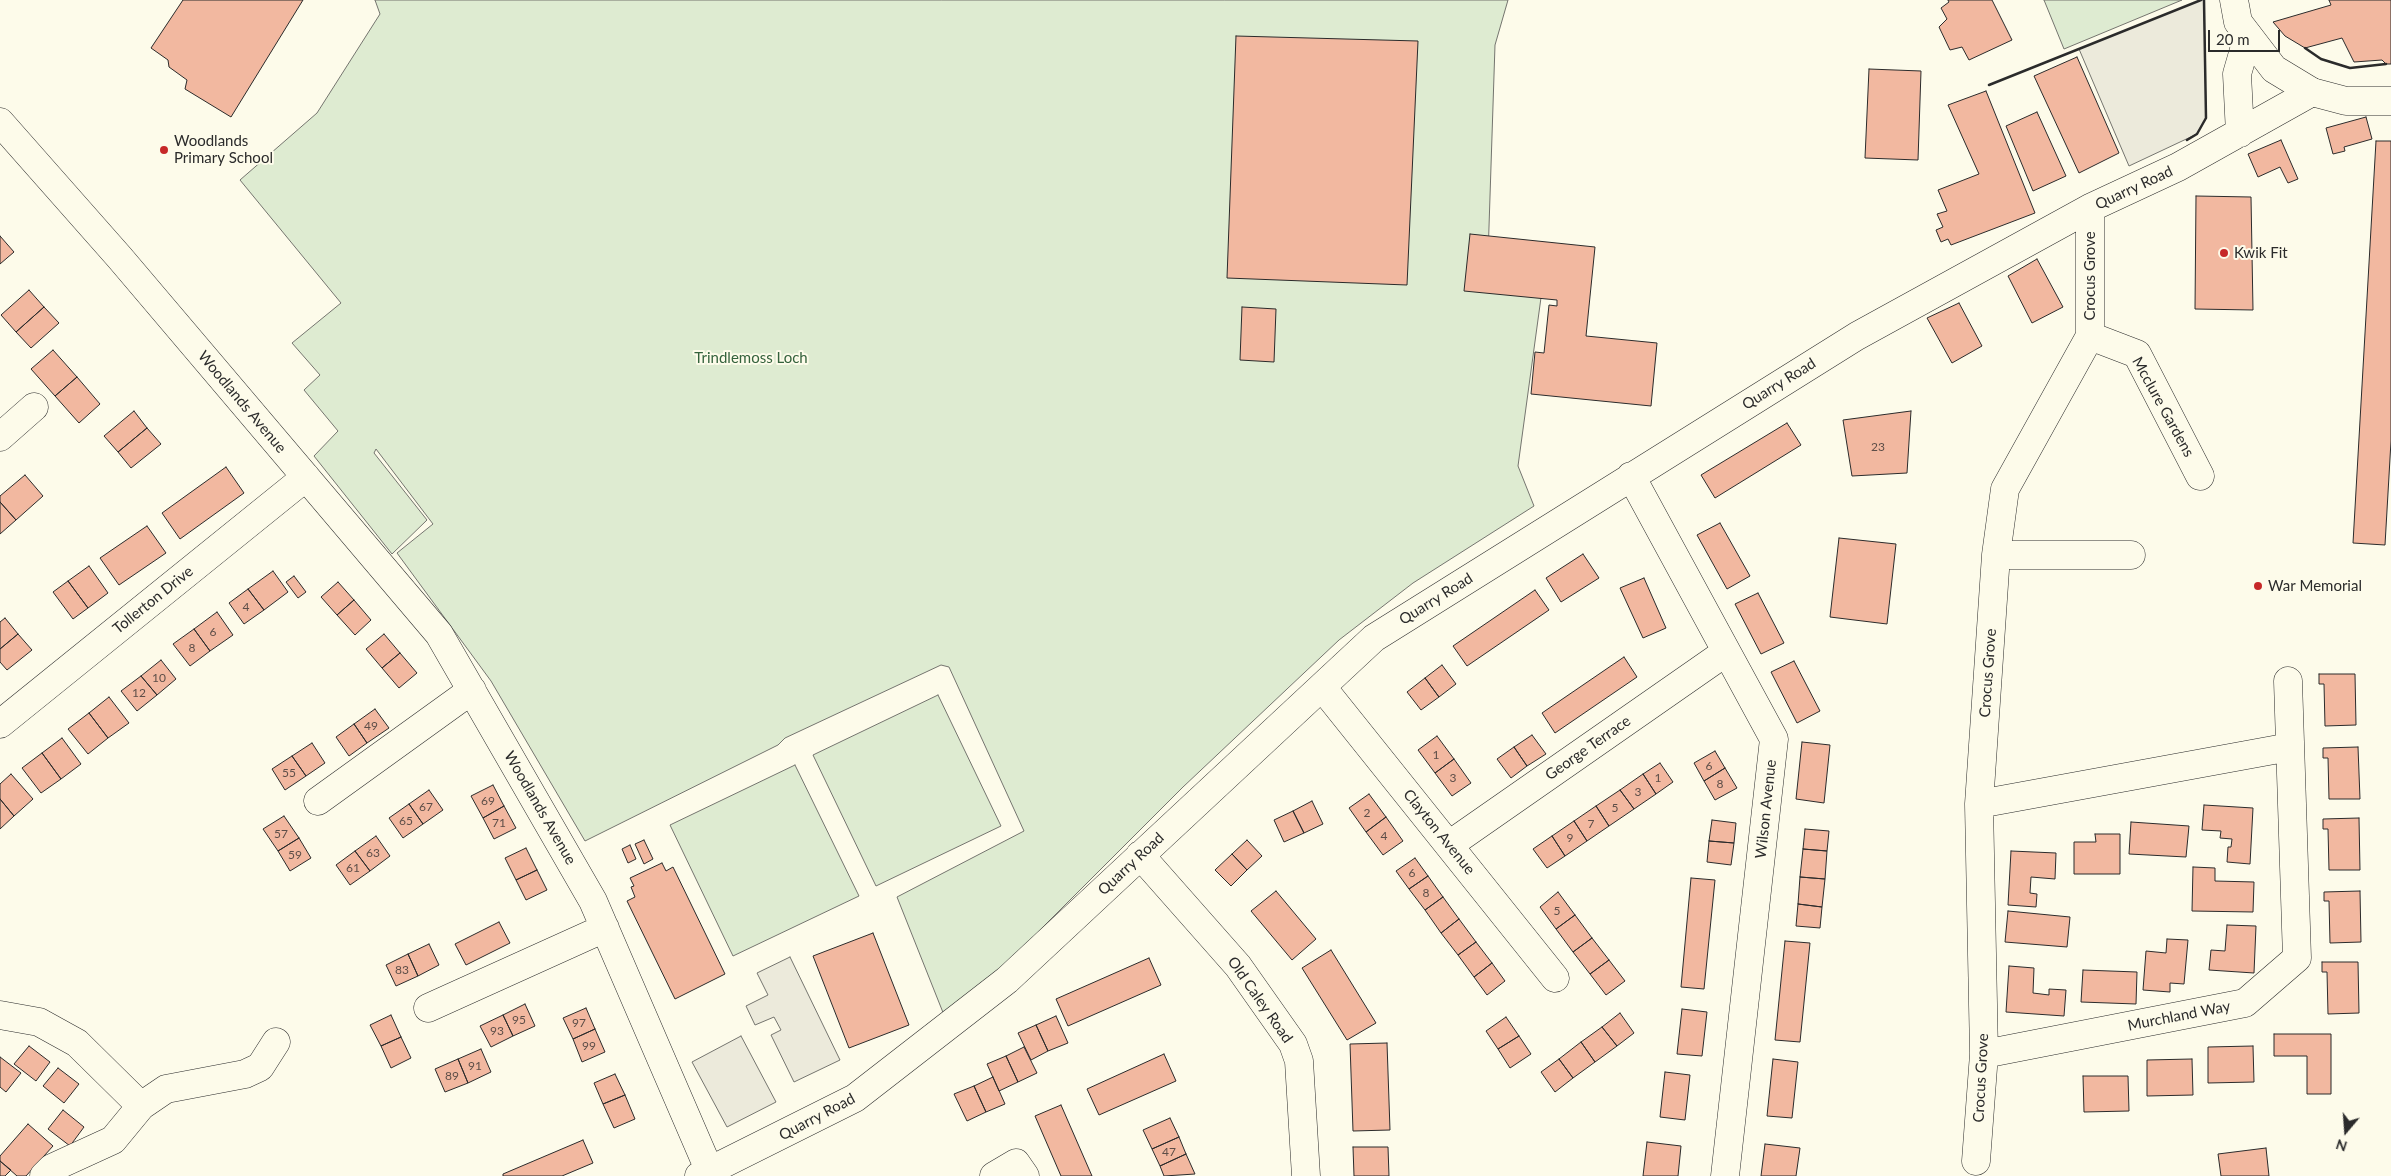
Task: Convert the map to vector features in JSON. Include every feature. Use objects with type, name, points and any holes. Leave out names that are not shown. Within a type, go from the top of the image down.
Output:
[{"type":"street","points":[[2234,0],[2238,22],[2274,69],[2312,92],[2346,102],[2391,101]]},
{"type":"street","points":[[2240,133],[2237,74],[2248,36]]},
{"type":"street","name":"Quarry Road","points":[[705,1174],[855,1098],[1007,980],[1374,638],[1857,336],[2090,208],[2178,167],[2312,92]]},
{"type":"street","name":"Woodlands Avenue","points":[[4,136],[120,258],[439,634],[593,901],[705,1174]]},
{"type":"street","name":"Crocus Grove","points":[[1976,1161],[1984,1054],[1979,804],[1996,555],[2005,489],[2090,336],[2090,208]]},
{"type":"street","name":"Mcclure Gardens","points":[[2090,336],[2138,354],[2200,476]]},
{"type":"street","points":[[0,437],[34,407]]},
{"type":"street","name":"Wilson Avenue","points":[[1631,476],[1774,740],[1724,1176]]},
{"type":"street","name":"Tollerton Drive","points":[[1,722],[306,477]]},
{"type":"street","points":[[1996,555],[2132,556]]},
{"type":"street","name":"George Terrace","points":[[1449,845],[1726,652]]},
{"type":"street","name":"Murchland Way","points":[[1984,1054],[2245,1003],[2297,958],[2288,681]]},
{"type":"street","name":"Clayton Avenue","points":[[1322,686],[1555,978]]},
{"type":"street","points":[[318,801],[472,690]]},
{"type":"street","points":[[1979,804],[2290,747]]},
{"type":"street","name":"Old Caley Road","points":[[1140,855],[1238,966],[1292,1044],[1299,1061],[1306,1176]]},
{"type":"street","points":[[428,1008],[605,928]]},
{"type":"street","points":[[0,1015],[39,1022],[77,1043],[141,1106]]},
{"type":"street","points":[[44,1176],[52,1168],[113,1140],[141,1106],[166,1089],[245,1074],[260,1067],[276,1042]]},
{"type":"street","points":[[994,1176],[1016,1163],[1025,1176]]},
{"type":"green space","name":"Trindlemoss Loch","points":[[375,0],[1508,0],[1495,45],[1488,257],[1543,283],[1518,466],[1534,506],[1413,583],[1339,640],[1183,787],[998,972],[944,1015],[897,897],[1024,831],[949,667],[941,665],[785,738],[778,745],[585,841],[491,681],[397,553],[433,524],[376,449],[374,453],[427,520],[392,554],[314,456],[338,431],[304,390],[320,375],[292,343],[341,303],[240,180],[317,113],[380,14]]},
{"type":"green space","points":[[2044,0],[2182,0],[2064,49]]},
{"type":"green space","points":[[938,695],[1001,826],[876,886],[813,755]]},
{"type":"green space","points":[[795,765],[859,896],[733,956],[670,825]]},
{"type":"shaded area","points":[[2204,0],[2206,118],[2197,134],[2129,166],[2079,49]]},
{"type":"shaded area","points":[[790,957],[840,1060],[794,1082],[771,1035],[781,1030],[774,1017],[755,1025],[746,1006],[768,995],[757,973]]},
{"type":"shaded area","points":[[741,1036],[776,1102],[727,1127],[692,1062]]},
{"type":"building","points":[[183,0],[303,0],[231,117],[185,89],[187,80],[169,67],[168,60],[151,48]]},
{"type":"building","points":[[1948,0],[1992,0],[2012,40],[1969,60],[1962,47],[1950,50],[1939,27],[1947,19],[1941,8],[1949,2]]},
{"type":"building","points":[[2329,0],[2391,0],[2391,64],[2386,64],[2382,60],[2354,62],[2342,38],[2305,48],[2285,36],[2273,22],[2331,5]]},
{"type":"building","points":[[1236,36],[1418,41],[1407,285],[1227,278]]},
{"type":"building","points":[[2077,57],[2119,153],[2079,173],[2034,76]]},
{"type":"building","points":[[1869,69],[1921,71],[1918,160],[1865,158]]},
{"type":"building","points":[[1986,91],[2035,213],[1951,245],[1948,239],[1941,242],[1936,230],[1943,227],[1937,214],[1947,211],[1938,190],[1979,174],[1948,105]]},
{"type":"building","points":[[2037,112],[2066,176],[2033,191],[2006,126]]},
{"type":"building","points":[[2366,117],[2372,139],[2344,147],[2345,151],[2333,154],[2326,128]]},
{"type":"building","points":[[2281,140],[2298,179],[2288,183],[2280,167],[2258,177],[2248,154]]},
{"type":"building","points":[[2376,141],[2391,141],[2391,441],[2385,545],[2353,543]]},
{"type":"building","name":"Kwik Fit","points":[[2196,196],[2251,197],[2253,310],[2195,309]]},
{"type":"building","points":[[1470,234],[1595,247],[1586,336],[1657,343],[1651,406],[1531,394],[1535,352],[1544,353],[1549,305],[1557,306],[1557,300],[1464,291]]},
{"type":"building","points":[[0,236],[14,252],[0,264]]},
{"type":"building","points":[[2037,259],[2063,307],[2032,323],[2008,276]]},
{"type":"building","points":[[29,290],[44,307],[16,332],[1,315]]},
{"type":"building","points":[[1959,303],[1982,346],[1952,363],[1927,318]]},
{"type":"building","points":[[44,307],[59,323],[31,348],[16,332]]},
{"type":"building","points":[[1242,307],[1276,309],[1274,362],[1240,360]]},
{"type":"building","points":[[53,350],[77,377],[55,396],[31,369]]},
{"type":"building","points":[[77,377],[100,404],[79,423],[55,396]]},
{"type":"building","points":[[134,411],[147,428],[118,452],[104,436]]},
{"type":"building","points":[[1911,411],[1907,473],[1852,476],[1843,420]]},
{"type":"building","points":[[1787,423],[1801,445],[1715,498],[1701,475]]},
{"type":"building","points":[[147,428],[161,444],[131,468],[118,452]]},
{"type":"building","points":[[226,467],[244,493],[180,539],[162,513]]},
{"type":"building","points":[[25,475],[43,496],[16,520],[0,502],[0,496]]},
{"type":"building","points":[[0,502],[16,520],[0,534]]},
{"type":"building","points":[[1720,523],[1750,576],[1727,589],[1697,535]]},
{"type":"building","points":[[147,526],[166,553],[119,585],[100,558]]},
{"type":"building","points":[[1839,538],[1896,544],[1887,624],[1830,617]]},
{"type":"building","points":[[1583,554],[1599,578],[1561,602],[1546,578]]},
{"type":"building","points":[[89,566],[108,593],[88,608],[68,581]]},
{"type":"building","points":[[273,571],[288,592],[264,610],[248,589]]},
{"type":"building","points":[[294,576],[306,592],[298,598],[286,582]]},
{"type":"building","points":[[1644,578],[1666,628],[1643,638],[1620,588]]},
{"type":"building","points":[[68,581],[88,608],[73,619],[53,592]]},
{"type":"building","points":[[338,582],[354,600],[337,615],[321,597]]},
{"type":"building","points":[[248,589],[264,610],[244,624],[229,603]]},
{"type":"building","points":[[1535,590],[1549,610],[1467,666],[1453,646]]},
{"type":"building","points":[[1758,593],[1784,643],[1761,654],[1735,604]]},
{"type":"building","points":[[354,600],[371,620],[355,635],[337,615]]},
{"type":"building","points":[[217,612],[233,635],[210,651],[194,629]]},
{"type":"building","points":[[5,618],[18,634],[0,649],[0,622]]},
{"type":"building","points":[[194,629],[210,651],[190,666],[173,644]]},
{"type":"building","points":[[18,634],[32,650],[7,670],[0,662],[0,649]]},
{"type":"building","points":[[384,634],[400,653],[382,668],[366,649]]},
{"type":"building","points":[[400,653],[417,673],[399,688],[382,668]]},
{"type":"building","points":[[1624,657],[1637,677],[1555,733],[1542,713]]},
{"type":"building","points":[[161,660],[176,679],[157,695],[141,676]]},
{"type":"building","points":[[1794,661],[1820,711],[1797,723],[1771,672]]},
{"type":"building","points":[[1442,665],[1456,684],[1439,697],[1425,678]]},
{"type":"building","points":[[2319,674],[2355,674],[2356,725],[2325,726],[2324,684],[2319,684]]},
{"type":"building","points":[[141,676],[157,695],[137,711],[121,691]]},
{"type":"building","points":[[1425,678],[1439,697],[1421,710],[1407,692]]},
{"type":"building","points":[[109,697],[129,723],[108,738],[89,713]]},
{"type":"building","points":[[375,709],[389,728],[367,743],[354,724]]},
{"type":"building","points":[[89,713],[108,738],[88,754],[68,729]]},
{"type":"building","points":[[354,724],[367,743],[349,756],[336,737]]},
{"type":"building","points":[[1532,735],[1546,754],[1527,766],[1514,747]]},
{"type":"building","points":[[1437,736],[1454,759],[1435,773],[1418,750]]},
{"type":"building","points":[[62,738],[81,764],[61,779],[42,753]]},
{"type":"building","points":[[1802,742],[1830,745],[1824,803],[1796,799]]},
{"type":"building","points":[[312,743],[325,763],[306,776],[292,756]]},
{"type":"building","points":[[1514,747],[1527,766],[1511,778],[1497,759]]},
{"type":"building","points":[[2358,747],[2360,799],[2329,799],[2328,758],[2323,758],[2323,748]]},
{"type":"building","points":[[1715,751],[1725,768],[1704,781],[1694,763]]},
{"type":"building","points":[[42,753],[61,779],[41,793],[22,768]]},
{"type":"building","points":[[292,756],[306,776],[285,790],[272,769]]},
{"type":"building","points":[[1454,759],[1471,783],[1452,796],[1435,773]]},
{"type":"building","points":[[1660,763],[1673,782],[1656,794],[1643,774]]},
{"type":"building","points":[[1725,768],[1737,788],[1715,800],[1704,781]]},
{"type":"building","points":[[11,774],[33,799],[14,816],[0,799],[0,784]]},
{"type":"building","points":[[1643,774],[1656,794],[1634,809],[1620,790]]},
{"type":"building","points":[[493,785],[504,806],[483,818],[471,796]]},
{"type":"building","points":[[429,790],[443,810],[423,824],[409,804]]},
{"type":"building","points":[[1620,790],[1634,809],[1609,826],[1596,806]]},
{"type":"building","points":[[1369,794],[1386,817],[1366,832],[1349,808]]},
{"type":"building","points":[[0,799],[14,816],[0,829]]},
{"type":"building","points":[[1312,801],[1323,824],[1304,833],[1293,811]]},
{"type":"building","points":[[409,804],[423,824],[403,838],[389,818]]},
{"type":"building","points":[[2204,805],[2253,808],[2250,864],[2227,862],[2228,847],[2231,847],[2232,839],[2220,838],[2221,831],[2202,830]]},
{"type":"building","points":[[504,806],[516,828],[494,839],[483,818]]},
{"type":"building","points":[[1596,806],[1609,826],[1587,841],[1574,821]]},
{"type":"building","points":[[1293,811],[1304,833],[1284,842],[1274,820]]},
{"type":"building","points":[[284,816],[299,838],[278,851],[263,829]]},
{"type":"building","points":[[1386,817],[1403,841],[1383,855],[1366,832]]},
{"type":"building","points":[[2359,818],[2360,870],[2329,870],[2328,829],[2323,829],[2323,819]]},
{"type":"building","points":[[1712,820],[1736,823],[1734,843],[1709,841]]},
{"type":"building","points":[[1574,821],[1587,841],[1565,856],[1552,836]]},
{"type":"building","points":[[2131,822],[2189,826],[2186,857],[2129,854]]},
{"type":"building","points":[[1805,829],[1829,831],[1827,851],[1803,849]]},
{"type":"building","points":[[2095,834],[2120,834],[2120,874],[2074,874],[2074,842],[2096,842]]},
{"type":"building","points":[[376,836],[390,856],[370,871],[355,851]]},
{"type":"building","points":[[1552,836],[1565,856],[1547,868],[1533,849]]},
{"type":"building","points":[[299,838],[311,858],[290,871],[278,851]]},
{"type":"building","points":[[644,840],[653,859],[644,864],[635,844]]},
{"type":"building","points":[[1247,840],[1262,856],[1247,870],[1232,854]]},
{"type":"building","points":[[1709,841],[1734,843],[1731,865],[1707,862]]},
{"type":"building","points":[[630,845],[636,859],[628,863],[622,849]]},
{"type":"building","points":[[526,848],[537,870],[516,880],[505,858]]},
{"type":"building","points":[[1803,849],[1827,851],[1825,879],[1800,877]]},
{"type":"building","points":[[355,851],[370,871],[350,885],[336,865]]},
{"type":"building","points":[[2011,851],[2056,853],[2055,879],[2031,877],[2030,893],[2037,894],[2036,907],[2008,905]]},
{"type":"building","points":[[1232,854],[1247,870],[1231,886],[1215,870]]},
{"type":"building","points":[[1415,858],[1428,876],[1409,889],[1396,871]]},
{"type":"building","points":[[662,863],[666,871],[673,867],[725,974],[675,999],[627,901],[635,897],[631,887],[634,886],[630,878]]},
{"type":"building","points":[[2193,867],[2215,868],[2215,881],[2254,882],[2253,912],[2192,911]]},
{"type":"building","points":[[537,870],[547,890],[526,900],[516,880]]},
{"type":"building","points":[[1428,876],[1443,897],[1425,910],[1409,889]]},
{"type":"building","points":[[1800,877],[1825,879],[1822,907],[1798,904]]},
{"type":"building","points":[[1691,878],[1715,880],[1704,989],[1681,987]]},
{"type":"building","points":[[1276,891],[1316,939],[1292,960],[1251,911]]},
{"type":"building","points":[[2360,891],[2361,942],[2330,943],[2329,901],[2324,901],[2324,892]]},
{"type":"building","points":[[1558,892],[1575,915],[1556,929],[1540,907]]},
{"type":"building","points":[[1443,897],[1459,919],[1441,933],[1425,910]]},
{"type":"building","points":[[1798,904],[1822,907],[1820,928],[1796,926]]},
{"type":"building","points":[[2008,911],[2070,917],[2067,947],[2005,942]]},
{"type":"building","points":[[1575,915],[1592,938],[1573,952],[1556,929]]},
{"type":"building","points":[[1459,919],[1476,942],[1458,955],[1441,933]]},
{"type":"building","points":[[499,922],[510,943],[466,965],[455,944]]},
{"type":"building","points":[[2227,925],[2256,926],[2254,973],[2209,970],[2211,950],[2225,951]]},
{"type":"building","points":[[873,933],[909,1025],[849,1048],[813,956]]},
{"type":"building","points":[[1592,938],[1609,960],[1590,974],[1573,952]]},
{"type":"building","points":[[2167,939],[2188,940],[2184,984],[2170,983],[2170,992],[2143,990],[2146,951],[2166,953]]},
{"type":"building","points":[[1785,941],[1810,943],[1800,1042],[1775,1040]]},
{"type":"building","points":[[1476,942],[1492,963],[1474,977],[1458,955]]},
{"type":"building","points":[[429,944],[439,965],[418,976],[408,954]]},
{"type":"building","points":[[1331,950],[1376,1023],[1347,1040],[1302,968]]},
{"type":"building","points":[[408,954],[418,976],[396,986],[386,965]]},
{"type":"building","points":[[1149,958],[1161,985],[1068,1026],[1056,999]]},
{"type":"building","points":[[1609,960],[1625,981],[1606,995],[1590,974]]},
{"type":"building","points":[[2322,962],[2358,962],[2359,1013],[2328,1014],[2327,972],[2322,972]]},
{"type":"building","points":[[1492,963],[1505,981],[1487,995],[1474,977]]},
{"type":"building","points":[[2009,966],[2034,968],[2033,993],[2049,995],[2049,989],[2066,990],[2064,1016],[2006,1012]]},
{"type":"building","points":[[2083,970],[2137,972],[2136,1004],[2081,1002]]},
{"type":"building","points":[[525,1004],[535,1026],[513,1036],[503,1015]]},
{"type":"building","points":[[586,1008],[595,1029],[573,1039],[563,1018]]},
{"type":"building","points":[[1682,1009],[1707,1012],[1702,1056],[1677,1054]]},
{"type":"building","points":[[1620,1013],[1634,1033],[1617,1046],[1602,1027]]},
{"type":"building","points":[[391,1015],[401,1037],[381,1046],[370,1025]]},
{"type":"building","points":[[503,1015],[513,1036],[491,1047],[480,1026]]},
{"type":"building","points":[[1056,1016],[1068,1043],[1048,1051],[1036,1025]]},
{"type":"building","points":[[1506,1017],[1519,1036],[1498,1049],[1486,1031]]},
{"type":"building","points":[[1036,1025],[1048,1051],[1031,1060],[1018,1033]]},
{"type":"building","points":[[1602,1027],[1617,1046],[1595,1062],[1581,1042]]},
{"type":"building","points":[[595,1029],[605,1052],[582,1062],[573,1039]]},
{"type":"building","points":[[2274,1034],[2331,1034],[2331,1094],[2307,1094],[2307,1056],[2274,1056]]},
{"type":"building","points":[[1519,1036],[1531,1054],[1510,1068],[1498,1049]]},
{"type":"building","points":[[401,1037],[411,1058],[391,1068],[381,1046]]},
{"type":"building","points":[[1581,1042],[1595,1062],[1573,1078],[1559,1059]]},
{"type":"building","points":[[1387,1043],[1390,1130],[1353,1131],[1350,1044]]},
{"type":"building","points":[[29,1046],[50,1062],[36,1081],[14,1064]]},
{"type":"building","points":[[2253,1046],[2254,1082],[2208,1083],[2208,1047]]},
{"type":"building","points":[[1024,1047],[1037,1073],[1018,1082],[1006,1056]]},
{"type":"building","points":[[481,1049],[491,1072],[468,1083],[458,1059]]},
{"type":"building","points":[[1164,1054],[1176,1081],[1099,1115],[1087,1089]]},
{"type":"building","points":[[1006,1056],[1018,1082],[999,1091],[987,1064]]},
{"type":"building","points":[[0,1057],[21,1073],[6,1092],[0,1087]]},
{"type":"building","points":[[458,1059],[468,1083],[445,1092],[435,1069]]},
{"type":"building","points":[[1559,1059],[1573,1078],[1555,1092],[1541,1072]]},
{"type":"building","points":[[1773,1059],[1798,1062],[1792,1118],[1767,1116]]},
{"type":"building","points":[[2192,1059],[2193,1095],[2147,1096],[2147,1060]]},
{"type":"building","points":[[58,1068],[79,1084],[64,1103],[43,1086]]},
{"type":"building","points":[[1665,1072],[1690,1075],[1685,1120],[1660,1117]]},
{"type":"building","points":[[615,1074],[625,1095],[603,1104],[594,1083]]},
{"type":"building","points":[[2083,1076],[2128,1076],[2129,1111],[2084,1112]]},
{"type":"building","points":[[993,1077],[1005,1104],[986,1112],[974,1086]]},
{"type":"building","points":[[974,1086],[986,1112],[967,1121],[954,1094]]},
{"type":"building","points":[[625,1095],[635,1119],[614,1128],[603,1104]]},
{"type":"building","points":[[1061,1105],[1092,1176],[1061,1176],[1035,1116]]},
{"type":"building","points":[[63,1110],[84,1127],[70,1146],[48,1129]]},
{"type":"building","points":[[1170,1118],[1179,1137],[1152,1149],[1143,1130]]},
{"type":"building","points":[[28,1124],[53,1146],[26,1176],[17,1176],[0,1161],[0,1156]]},
{"type":"building","points":[[1179,1137],[1186,1154],[1160,1166],[1152,1149]]},
{"type":"building","points":[[583,1140],[593,1163],[562,1176],[503,1176],[503,1174]]},
{"type":"building","points":[[1647,1142],[1681,1146],[1678,1176],[1643,1176]]},
{"type":"building","points":[[1765,1144],[1800,1148],[1796,1176],[1761,1176]]},
{"type":"building","points":[[1353,1147],[1388,1147],[1389,1176],[1354,1176]]},
{"type":"building","points":[[2266,1148],[2269,1176],[2221,1176],[2218,1154]]},
{"type":"building","points":[[1186,1154],[1195,1174],[1164,1176],[1160,1166]]},
{"type":"building","points":[[0,1161],[11,1170],[5,1176],[0,1176]]},
{"type":"wall","points":[[1989,85],[2201,0]]},
{"type":"wall","points":[[2187,140],[2197,134],[2206,118],[2204,0]]},
{"type":"wall","points":[[2305,48],[2321,59],[2350,68],[2386,64]]},
{"type":"place","name":"Woodlands Primary School","points":[[164,150]]},
{"type":"place","name":"Kwik Fit","points":[[2224,253]]},
{"type":"place","name":"War Memorial","points":[[2258,586]]}]
